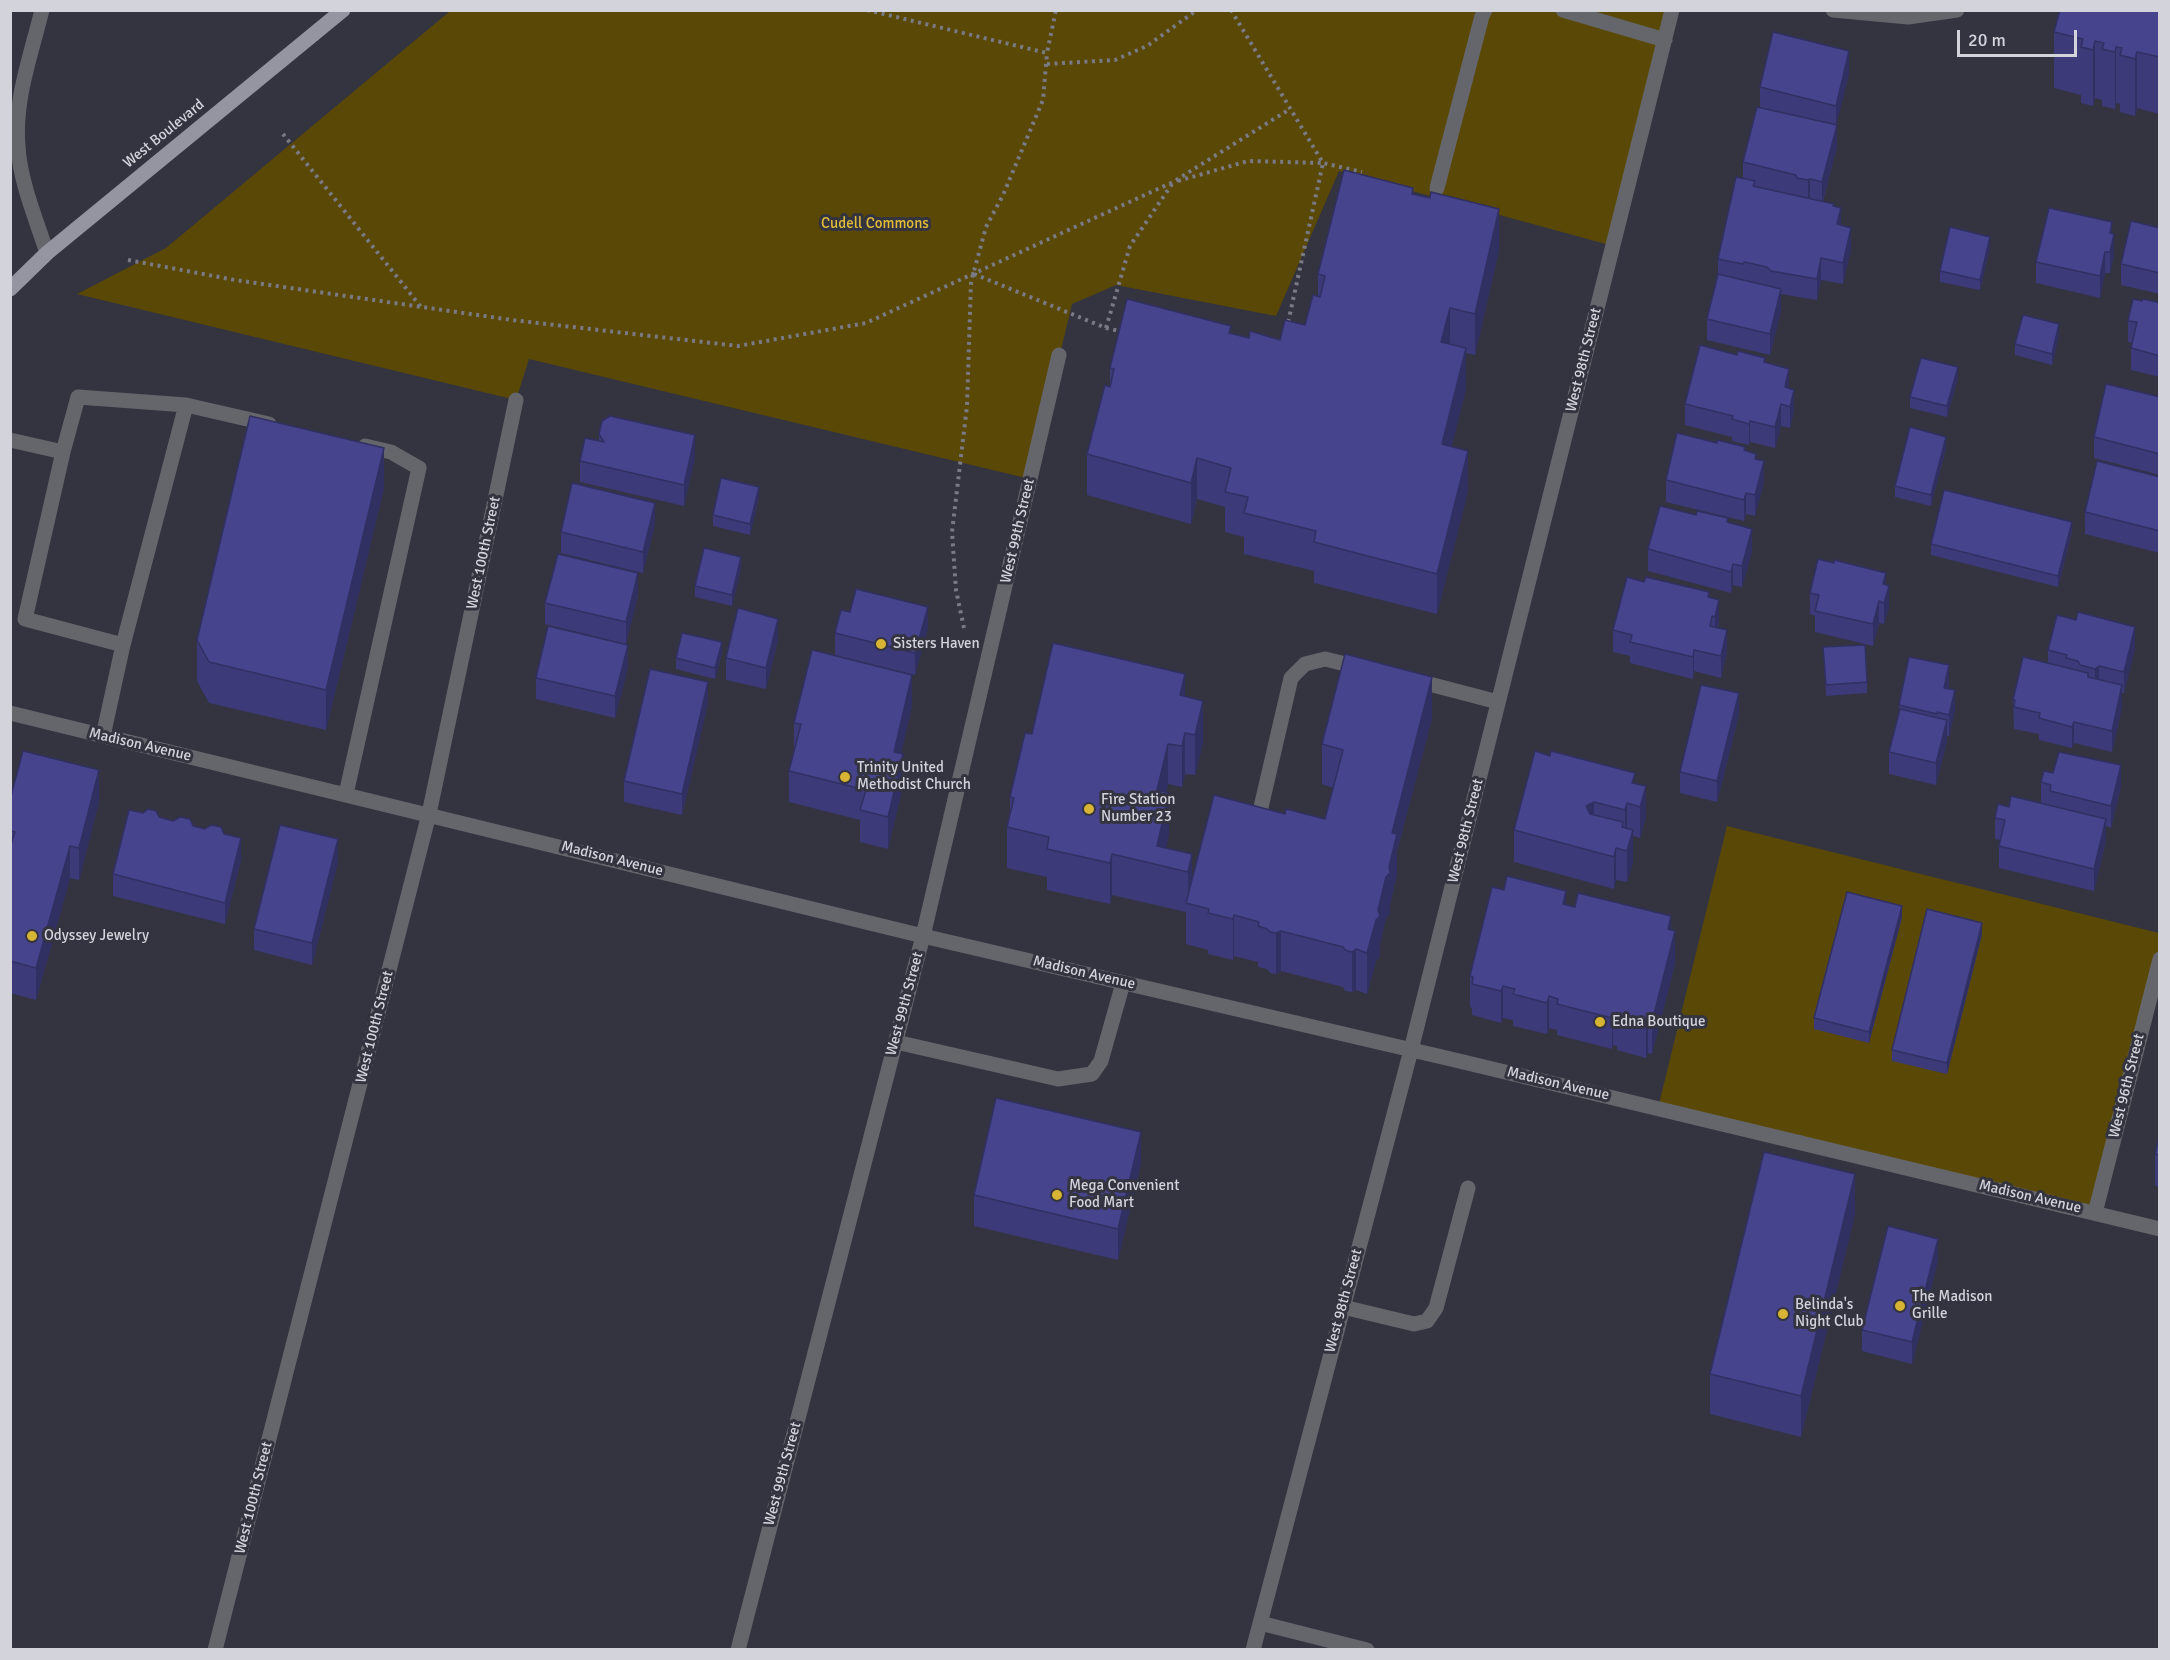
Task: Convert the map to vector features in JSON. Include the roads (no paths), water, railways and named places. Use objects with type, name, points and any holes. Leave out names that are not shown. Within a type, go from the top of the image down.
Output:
[{"type":"main road","name":"West Boulevard","points":[[10,289],[47,253],[343,10]]},
{"type":"street","points":[[42,10],[21,91],[17,138],[25,183],[47,253]]},
{"type":"street","points":[[1437,188],[1485,10]]},
{"type":"street","points":[[1563,10],[1665,40]]},
{"type":"street","name":"West 98th Street","points":[[1253,1650],[1411,1050],[1672,10]]},
{"type":"street","points":[[1833,10],[1908,17],[1957,10]]},
{"type":"street","name":"West 99th Street","points":[[738,1650],[923,936],[1059,355]]},
{"type":"street","points":[[123,645],[25,619],[63,452],[78,398],[186,405],[288,429]]},
{"type":"street","name":"West 100th Street","points":[[215,1650],[429,814],[516,400]]},
{"type":"street","points":[[103,736],[123,645],[186,405]]},
{"type":"street","points":[[10,440],[63,452]]},
{"type":"street","points":[[345,442],[391,452],[419,468],[346,794]]},
{"type":"street","points":[[1258,820],[1291,678],[1305,664],[1325,659],[1382,672]]},
{"type":"street","points":[[1404,678],[1498,702]]},
{"type":"street","name":"Madison Avenue","points":[[10,713],[923,936],[2160,1229]]},
{"type":"street","name":"West 96th Street","points":[[2095,1213],[2160,959]]},
{"type":"street","points":[[896,1042],[1058,1079],[1092,1074],[1101,1061],[1123,983]]},
{"type":"street","points":[[1343,1307],[1414,1324],[1427,1321],[1436,1308],[1468,1188]]},
{"type":"street","points":[[1260,1623],[1367,1650]]},
{"type":"place","name":"Sisters Haven","points":[[881,644]]},
{"type":"place","name":"Trinity United Methodist Church","points":[[845,777]]},
{"type":"place","name":"Fire Station Number 23","points":[[1089,809]]},
{"type":"place","name":"Odyssey Jewelry","points":[[32,936]]},
{"type":"place","name":"Edna Boutique","points":[[1600,1022]]},
{"type":"place","name":"Mega Convenient Food Mart","points":[[1057,1195]]},
{"type":"place","name":"The Madison Grille","points":[[1900,1306]]},
{"type":"place","name":"Belinda's Night Club","points":[[1783,1314]]},
{"type":"park label","name":"Cudell Commons","points":[[875,224]]}]
